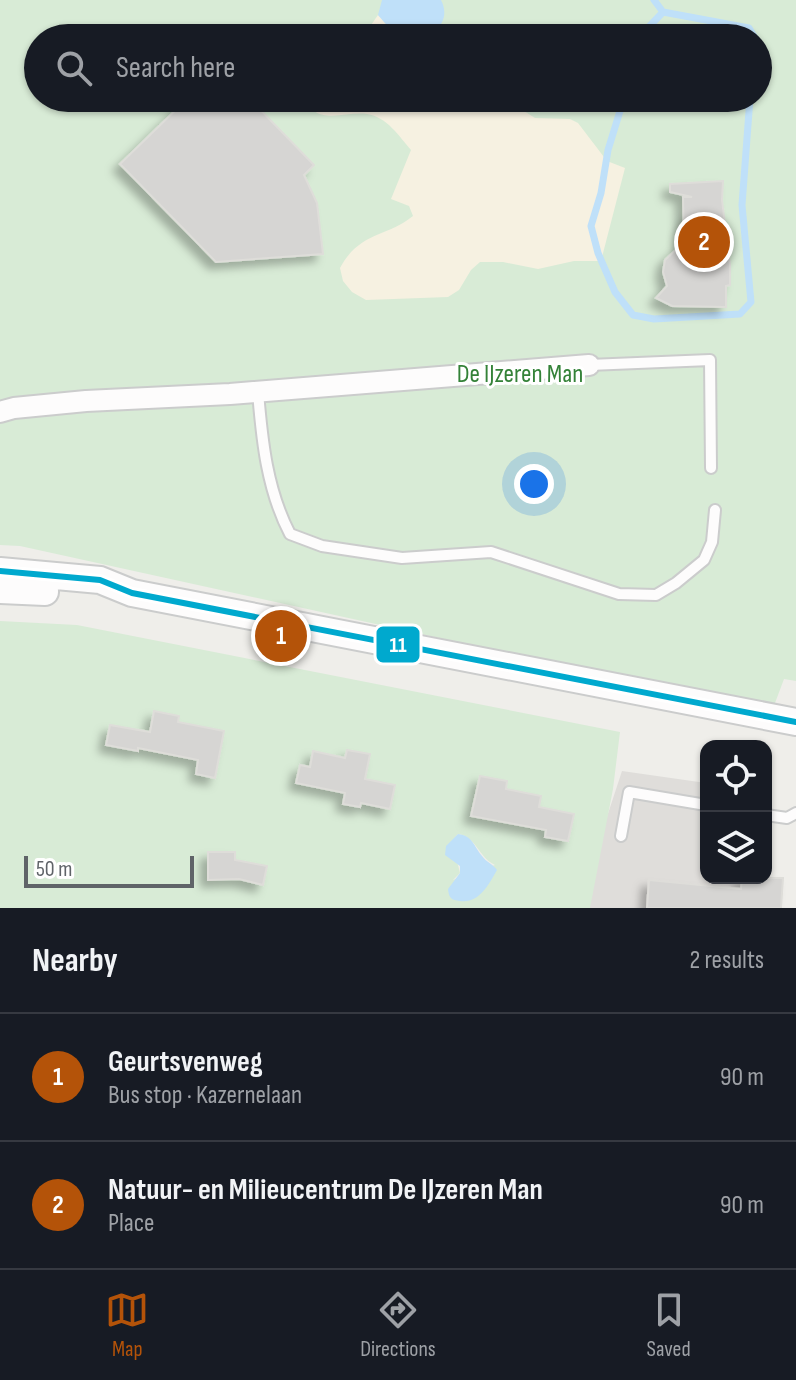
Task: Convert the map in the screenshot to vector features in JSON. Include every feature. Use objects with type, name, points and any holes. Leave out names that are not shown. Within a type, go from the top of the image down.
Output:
[{"type":"street","points":[[0,412],[86,401],[258,392],[589,365]]},
{"type":"street","points":[[0,571],[100,580],[132,593],[796,722]]},
{"type":"street","points":[[0,590],[98,597],[132,593]]},
{"type":"lane","points":[[589,365],[710,360],[711,468]]},
{"type":"lane","points":[[258,392],[262,439],[278,511],[290,534],[322,546],[402,558],[491,552],[619,594],[656,595],[704,560],[712,542],[715,510]]},
{"type":"lane","points":[[621,836],[629,792],[700,804]]},
{"type":"lane","points":[[772,816],[787,818],[796,813]]},
{"type":"shaded area","points":[[622,771],[700,782],[700,884],[750,884],[748,908],[577,908]]},
{"type":"green space","name":"De IJzeren Man","points":[[0,0],[796,0],[796,681],[784,679],[772,711],[20,546],[0,545]]},
{"type":"green space","points":[[0,621],[77,625],[620,732],[613,789],[590,908],[0,908]],"holes":[[[458,834],[495,865],[453,880],[460,873],[452,841]]]},
{"type":"sand","points":[[378,15],[387,24],[372,24]]},
{"type":"sand","points":[[316,112],[526,112],[535,118],[570,119],[578,123],[607,161],[625,168],[601,261],[574,261],[538,269],[503,262],[480,262],[459,290],[448,297],[366,300],[352,292],[343,281],[340,268],[356,247],[413,216],[409,206],[391,199],[411,150],[392,128],[374,116],[324,115]]},
{"type":"water","points":[[382,0],[441,0],[444,9],[441,24],[386,24],[378,15]]},
{"type":"water","points":[[458,834],[470,839],[497,870],[483,892],[467,901],[453,899],[448,889],[460,873],[460,866],[445,855],[446,846]]},
{"type":"building","points":[[174,112],[263,112],[314,165],[304,175],[317,203],[323,254],[216,262],[120,164]]},
{"type":"building","points":[[723,181],[722,200],[730,265],[726,307],[672,306],[656,298],[667,286],[663,272],[665,260],[684,242],[683,197],[692,197],[670,192],[670,184]]},
{"type":"building","points":[[154,711],[179,716],[178,722],[224,731],[215,778],[196,774],[198,760],[106,745],[110,725],[150,732]]},
{"type":"building","points":[[347,750],[370,754],[365,779],[395,785],[390,809],[361,803],[360,807],[343,804],[345,793],[296,783],[300,765],[310,767],[313,751],[345,758]]},
{"type":"building","points":[[480,776],[507,781],[506,789],[541,796],[539,807],[574,814],[568,841],[545,837],[546,830],[471,816]]},
{"type":"building","points":[[208,852],[235,852],[235,860],[267,866],[263,885],[239,879],[208,880]]},
{"type":"building","points":[[772,878],[783,878],[781,908],[647,908],[649,880],[741,889],[741,884],[772,884]]},
{"type":"waterway","points":[[654,0],[663,12],[728,24]]},
{"type":"waterway","points":[[652,24],[663,12]]},
{"type":"waterway","points":[[620,112],[591,226],[598,253],[615,292],[633,315],[654,319],[740,314],[751,302],[742,205],[749,112]]},
{"type":"transit line","name":"11","points":[[0,571],[100,580],[132,593],[796,722]]},
{"type":"place","name":"Natuur- en Milieucentrum De IJzeren Man","points":[[704,242]]},
{"type":"place","name":"Geurtsvenweg","points":[[281,636]]}]
